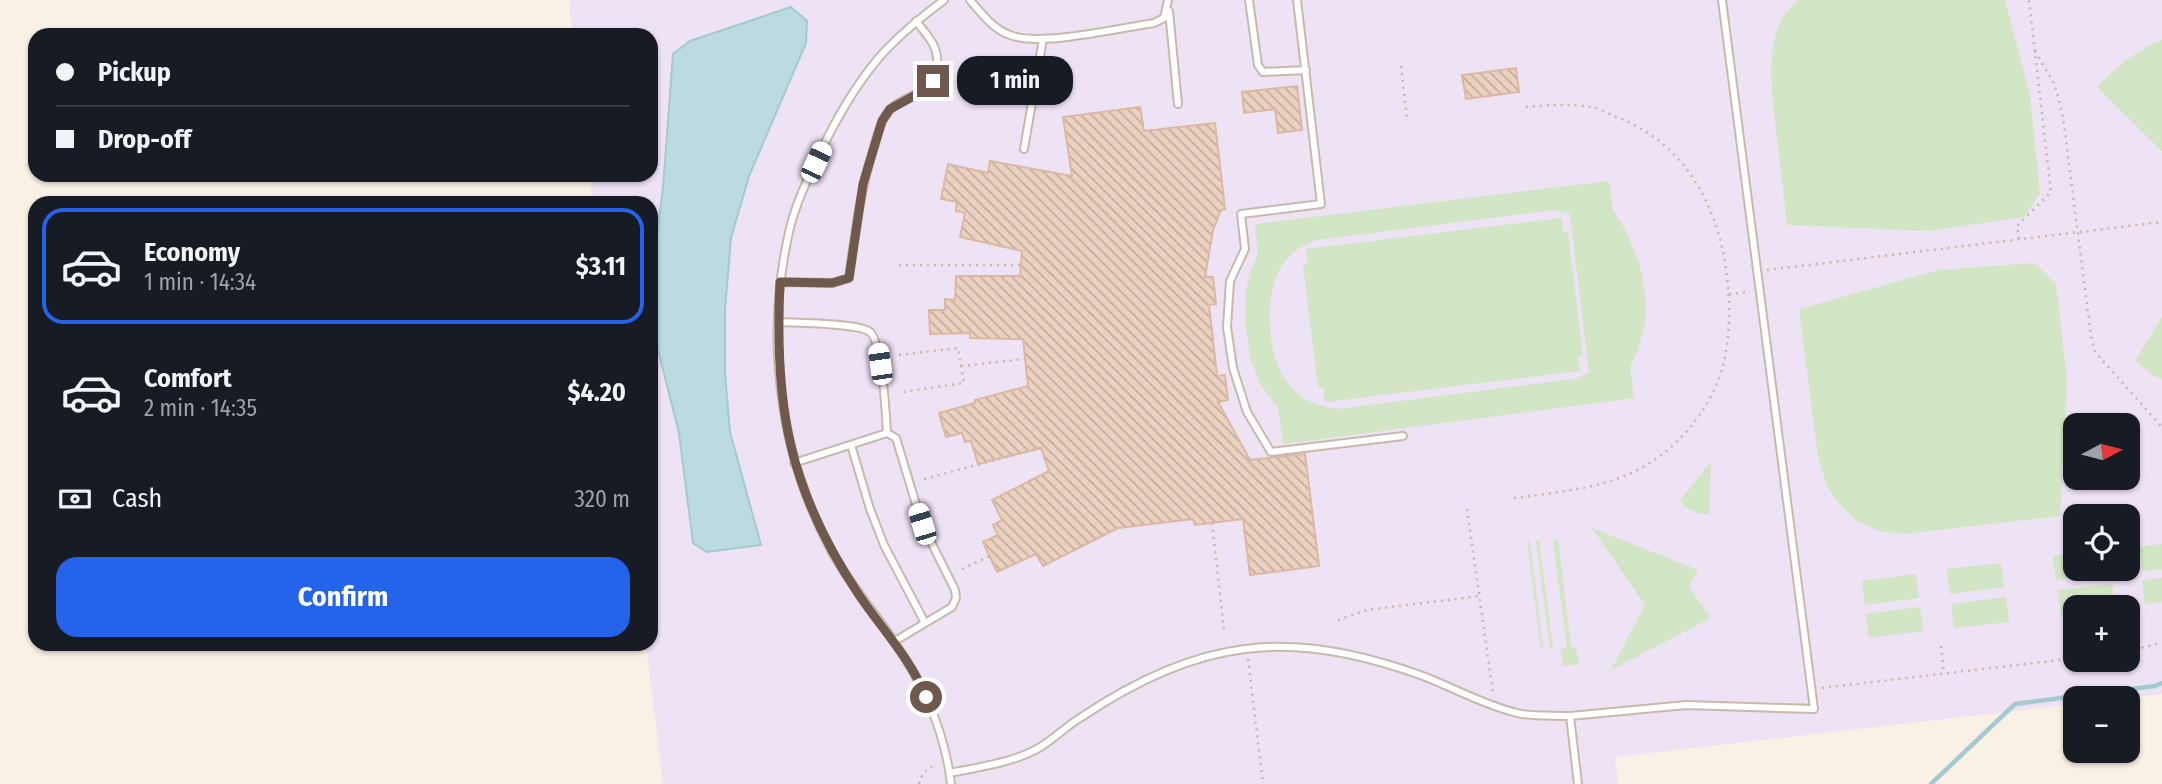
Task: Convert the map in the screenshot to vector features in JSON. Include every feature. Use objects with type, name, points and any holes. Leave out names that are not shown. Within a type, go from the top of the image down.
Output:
[{"type":"lane","points":[[944,0],[916,21],[878,59],[849,96],[832,128],[806,184],[791,226],[780,282],[778,323],[780,380],[785,420],[794,463],[808,505],[833,554],[860,597],[895,641],[919,680],[933,713],[951,784]]},
{"type":"lane","points":[[970,0],[987,21],[1009,35],[1033,41],[1154,23],[1164,18],[1168,3]]},
{"type":"lane","points":[[1249,0],[1258,65],[1263,72],[1306,70]]},
{"type":"lane","points":[[1297,0],[1321,204],[1241,214],[1245,249],[1230,281],[1227,327],[1233,368],[1247,412],[1271,452],[1402,436]]},
{"type":"lane","points":[[950,773],[997,764],[1037,749],[1090,711],[1165,671],[1210,655],[1247,648],[1327,650],[1422,676],[1518,713],[1570,716],[1686,705],[1814,709],[1722,0]]},
{"type":"lane","points":[[1168,3],[1178,104]]},
{"type":"lane","points":[[780,282],[832,283],[849,278],[863,184],[882,121],[890,109],[921,92],[933,81],[938,62],[934,44],[916,21]]},
{"type":"lane","points":[[1024,149],[1043,39]]},
{"type":"lane","points":[[778,323],[855,327],[869,331],[877,342],[887,433]]},
{"type":"lane","points":[[794,463],[887,433],[896,438],[922,524],[955,590],[956,598],[952,607],[895,641]]},
{"type":"lane","points":[[851,444],[870,509],[884,545],[925,623]]},
{"type":"lane","points":[[1570,716],[1578,784]]},
{"type":"path","points":[[2019,240],[2017,226],[2052,192],[2029,0]]},
{"type":"path","points":[[2035,51],[2055,85],[2063,117],[2095,352],[2162,427]]},
{"type":"path","points":[[1401,66],[1407,120]]},
{"type":"path","points":[[1514,498],[1601,484],[1642,468],[1676,443],[1700,414],[1719,380],[1729,331],[1729,294],[1722,244],[1708,201],[1686,165],[1665,145],[1634,124],[1595,108],[1555,104],[1526,107]]},
{"type":"path","points":[[1757,271],[2162,222]]},
{"type":"path","points":[[899,265],[1021,265]]},
{"type":"path","points":[[1729,294],[1760,291]]},
{"type":"path","points":[[899,355],[958,348],[964,383],[903,392]]},
{"type":"path","points":[[961,366],[1024,359]]},
{"type":"path","points":[[924,479],[1041,448]]},
{"type":"path","points":[[1467,509],[1494,705]]},
{"type":"path","points":[[1212,523],[1224,630]]},
{"type":"path","points":[[962,569],[990,556]]},
{"type":"path","points":[[1338,620],[1367,610],[1479,596]]},
{"type":"path","points":[[2140,649],[2162,643]]},
{"type":"path","points":[[1941,646],[1944,673]]},
{"type":"path","points":[[1247,648],[1263,784]]},
{"type":"path","points":[[1812,689],[2063,659]]},
{"type":"path","points":[[919,784],[928,768],[936,766]]},
{"type":"shaded area","points":[[569,0],[2162,0],[2162,694],[2140,697],[2140,686],[2063,686],[2063,705],[1615,757],[1618,784],[663,784],[647,651],[658,651],[658,196],[592,196],[591,182],[658,182],[658,28],[572,28]]},
{"type":"green space","points":[[1799,0],[2005,0],[2030,95],[2040,193],[2024,217],[1929,231],[1787,225],[1773,103],[1772,64],[1778,28],[1786,13]]},
{"type":"green space","points":[[2162,40],[2162,151],[2097,87],[2127,60]]},
{"type":"green space","points":[[1609,181],[1613,210],[1626,231],[1640,266],[1646,300],[1645,322],[1638,350],[1630,367],[1634,398],[1283,444],[1278,408],[1261,385],[1250,358],[1245,320],[1245,295],[1251,269],[1258,255],[1255,224]],"holes":[[[1554,210],[1570,214],[1589,373],[1574,379],[1338,409],[1304,398],[1292,388],[1280,370],[1271,338],[1270,304],[1273,287],[1286,260],[1304,246],[1317,240]]]},
{"type":"green space","points":[[1562,218],[1563,232],[1568,232],[1583,355],[1578,355],[1580,371],[1325,402],[1323,387],[1318,387],[1303,265],[1308,264],[1306,249]]},
{"type":"green space","points":[[2035,263],[2056,284],[2067,381],[2065,413],[2063,413],[2060,516],[1903,534],[1880,531],[1856,520],[1840,505],[1827,486],[1818,456],[1799,309],[1939,270]]},
{"type":"green space","points":[[2162,317],[2162,379],[2135,361]]},
{"type":"green space","points":[[1711,461],[1709,514],[1690,509],[1680,501]]},
{"type":"green space","points":[[1592,528],[1698,570],[1689,587],[1711,618],[1611,670],[1645,605]]},
{"type":"green space","points":[[1558,539],[1571,647],[1576,647],[1579,664],[1563,666],[1560,649],[1567,648],[1553,540]]},
{"type":"green space","points":[[1539,540],[1553,648],[1550,648],[1536,541]]},
{"type":"green space","points":[[1527,541],[1530,541],[1543,649],[1541,649]]},
{"type":"green space","points":[[2162,544],[2162,569],[2142,571],[2140,547]]},
{"type":"green space","points":[[2063,555],[2063,579],[2056,580],[2053,556]]},
{"type":"green space","points":[[2001,563],[2004,587],[1950,594],[1947,569]]},
{"type":"green space","points":[[1916,574],[1919,598],[1865,605],[1862,581]]},
{"type":"green space","points":[[2162,578],[2162,602],[2145,604],[2142,580]]},
{"type":"green space","points":[[2112,584],[2113,595],[2063,595],[2061,615],[2058,590]]},
{"type":"green space","points":[[2006,597],[2009,622],[1954,628],[1951,604]]},
{"type":"green space","points":[[1920,607],[1923,631],[1869,638],[1866,614]]},
{"type":"water","points":[[791,7],[807,21],[806,43],[749,176],[731,238],[725,309],[725,374],[730,432],[761,545],[707,552],[693,543],[679,433],[658,350],[658,226],[673,54],[690,41]]},
{"type":"building","points":[[1516,68],[1519,92],[1466,99],[1462,75]]},
{"type":"building","points":[[1297,86],[1302,130],[1278,133],[1275,109],[1244,113],[1242,92]]},
{"type":"building","points":[[1140,107],[1144,131],[1215,123],[1225,209],[1221,210],[1213,230],[1205,277],[1213,277],[1216,304],[1209,305],[1217,376],[1225,375],[1228,400],[1218,402],[1250,460],[1305,454],[1319,566],[1250,575],[1243,519],[1195,525],[1193,519],[1118,528],[1043,566],[1036,554],[997,572],[983,542],[998,535],[993,525],[1002,520],[992,500],[1049,471],[1041,448],[978,464],[971,441],[965,442],[962,433],[946,437],[939,413],[1028,386],[1023,339],[970,338],[970,333],[930,334],[929,310],[945,310],[945,299],[955,300],[956,276],[1020,276],[1022,251],[960,237],[965,213],[956,211],[957,202],[941,199],[948,164],[988,173],[990,161],[1072,176],[1063,117]]},
{"type":"waterway","points":[[1931,784],[2015,704],[2162,683]]},
{"type":"route","points":[[926,697],[919,680],[895,641],[860,597],[833,554],[808,505],[794,463],[785,420],[780,380],[778,323],[780,282],[832,283],[849,278],[863,184],[882,121],[890,109],[921,92],[933,81]]}]
